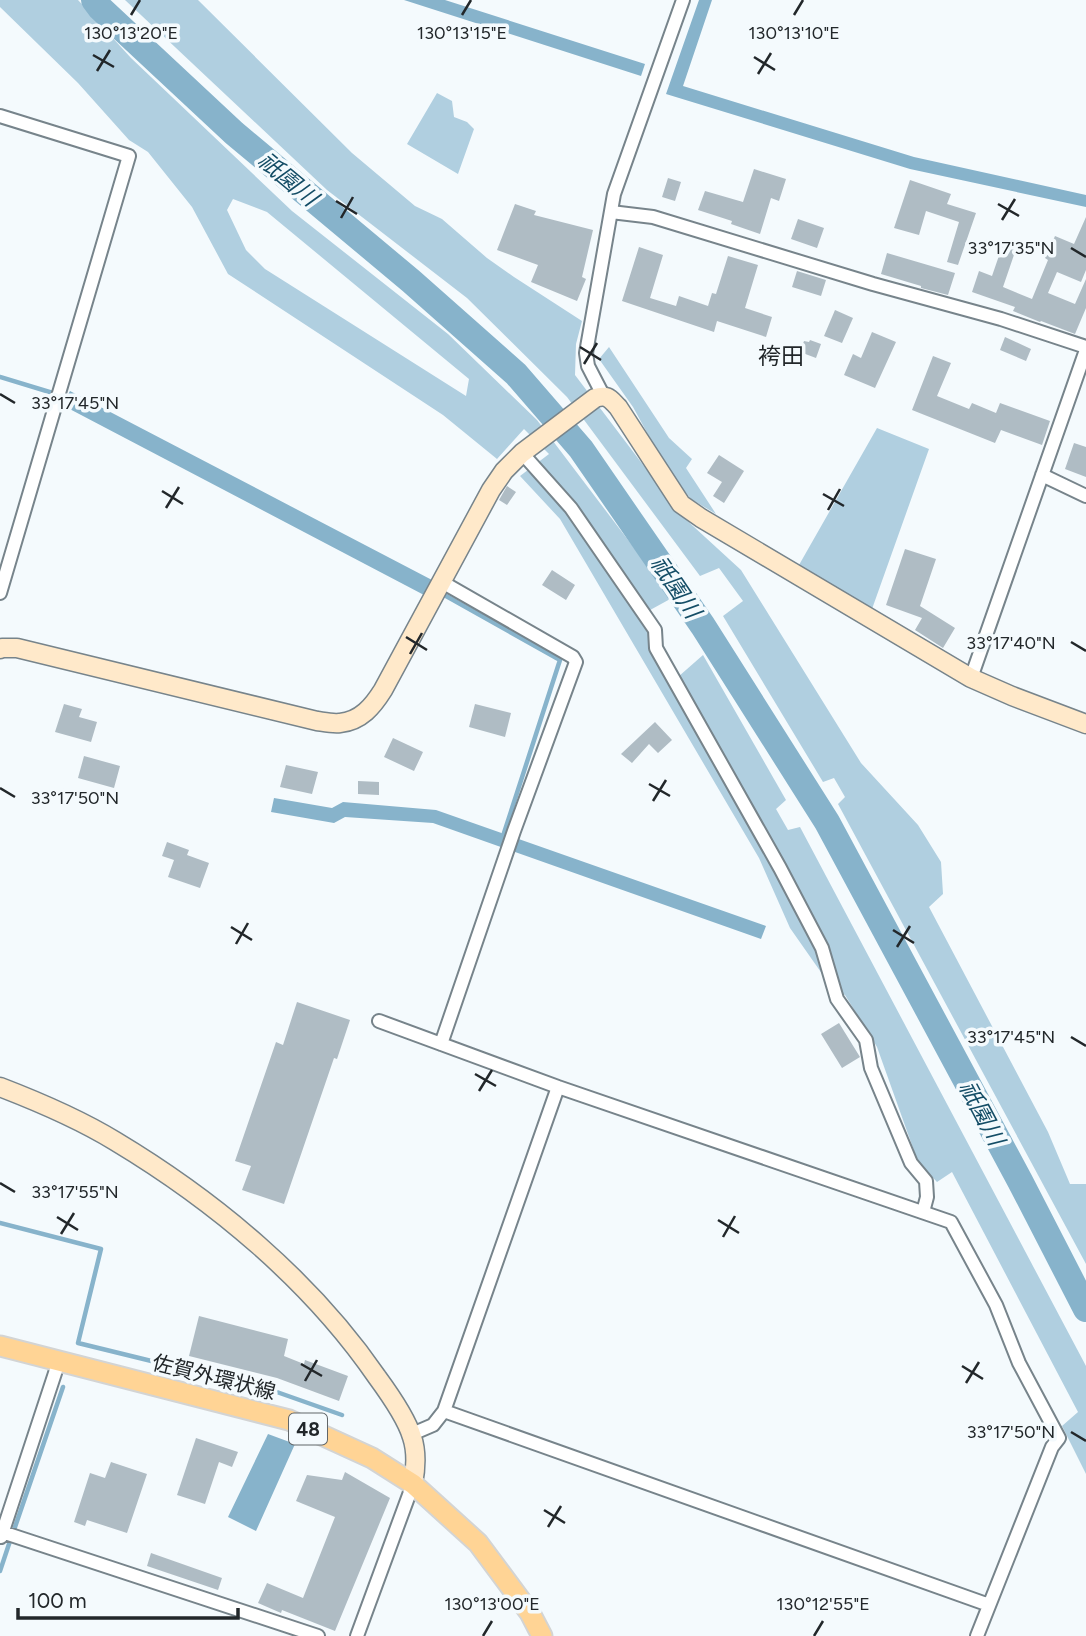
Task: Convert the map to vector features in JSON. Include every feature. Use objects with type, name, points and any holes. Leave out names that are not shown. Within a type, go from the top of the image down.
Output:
[{"type":"main road","name":"佐賀外環状線","points":[[0,1346],[289,1420],[372,1458],[413,1484],[478,1543],[530,1613],[542,1636]]},
{"type":"street","points":[[599,397],[586,353],[614,194],[682,0]]},
{"type":"street","points":[[0,116],[128,156],[0,593]]},
{"type":"street","points":[[611,212],[653,217],[873,284],[1001,319],[1086,349],[971,678]]},
{"type":"street","points":[[1,647],[17,648],[317,721],[340,723],[359,717],[372,708],[383,690],[504,471],[522,453],[599,397],[610,398],[618,407],[681,504],[701,518],[971,678],[1086,724]]},
{"type":"street","points":[[522,453],[571,508],[655,630],[656,648],[822,948],[837,999],[866,1040],[871,1068],[911,1163],[926,1181],[928,1197],[923,1212]]},
{"type":"street","points":[[1042,475],[1086,496]]},
{"type":"street","points":[[441,1044],[505,855],[576,662],[573,657],[442,582]]},
{"type":"street","points":[[379,1021],[558,1087],[951,1222],[996,1305],[1019,1363],[1059,1438],[1052,1447],[977,1636]]},
{"type":"street","points":[[0,1087],[46,1105],[114,1140],[192,1191],[248,1235],[310,1295],[362,1354],[389,1395],[412,1434],[416,1467],[413,1484],[357,1636]]},
{"type":"street","points":[[412,1434],[433,1426],[444,1411],[558,1087]]},
{"type":"street","points":[[59,1361],[1,1536],[318,1636]]},
{"type":"street","points":[[444,1411],[989,1605]]},
{"type":"shaded area","points":[[0,0],[78,0],[131,58],[292,211],[448,334],[537,420],[672,598],[641,615],[670,684],[703,655],[786,800],[776,809],[788,830],[800,827],[1086,1366],[1086,1474],[1062,1426],[1078,1412],[952,1172],[937,1182],[918,1162],[877,1047],[845,995],[832,988],[790,928],[759,858],[560,519],[520,476],[549,454],[524,429],[497,459],[443,415],[228,274],[192,207],[148,152],[129,140],[78,83],[0,7]],"holes":[[[233,199],[267,212],[469,379],[466,396],[265,269],[246,250],[227,210]]]},
{"type":"shaded area","points":[[125,0],[198,0],[352,153],[415,206],[442,219],[487,258],[582,321],[576,344],[575,375],[681,515],[741,570],[861,763],[918,825],[941,862],[943,894],[929,907],[1048,1132],[1070,1184],[1086,1184],[1086,1264],[838,804],[845,797],[834,778],[823,782],[723,616],[743,601],[719,568],[700,576],[567,397],[467,298],[327,190]]},
{"type":"shaded area","points":[[404,0],[445,0],[645,64],[641,76]]},
{"type":"shaded area","points":[[699,0],[712,0],[683,86],[914,157],[1086,195],[1086,207],[910,169],[666,94]]},
{"type":"shaded area","points":[[437,93],[452,101],[454,117],[467,122],[474,129],[458,174],[407,144]]},
{"type":"shaded area","points":[[609,347],[669,438],[692,459],[686,468],[716,514],[691,499],[668,471],[633,407],[599,359]]},
{"type":"shaded area","points":[[70,391],[432,580],[424,595],[62,405]]},
{"type":"shaded area","points":[[877,428],[929,449],[872,609],[799,565]]},
{"type":"shaded area","points":[[274,798],[332,808],[343,802],[436,810],[766,926],[761,939],[433,823],[345,817],[334,823],[271,812]]},
{"type":"shaded area","points":[[268,1434],[295,1444],[256,1531],[228,1517]]},
{"type":"building","points":[[754,169],[786,179],[779,201],[771,198],[760,234],[698,210],[705,191],[743,202]]},
{"type":"building","points":[[668,178],[681,182],[675,201],[662,197]]},
{"type":"building","points":[[910,180],[951,194],[947,204],[976,213],[958,265],[947,262],[959,222],[926,211],[919,235],[894,228]]},
{"type":"building","points":[[515,204],[536,211],[534,215],[593,230],[582,277],[586,279],[577,301],[531,282],[538,265],[497,250]]},
{"type":"building","points":[[1086,217],[1086,270],[1081,282],[1057,272],[1048,293],[1075,304],[1086,279],[1086,308],[1075,334],[1013,311],[1015,307],[972,292],[979,271],[992,276],[1003,244],[1016,249],[1003,287],[1032,299],[1055,236],[1074,244]]},
{"type":"building","points":[[798,219],[824,228],[817,248],[791,239]]},
{"type":"building","points":[[639,247],[663,255],[650,298],[676,306],[679,296],[708,306],[712,293],[716,294],[728,256],[758,265],[745,308],[772,317],[766,337],[717,321],[714,332],[622,301]]},
{"type":"building","points":[[887,253],[955,273],[948,295],[881,274]]},
{"type":"building","points":[[797,271],[826,280],[821,296],[792,287]]},
{"type":"building","points":[[835,310],[853,318],[842,343],[824,336]]},
{"type":"building","points":[[872,332],[896,342],[875,388],[844,375],[853,354],[861,358]]},
{"type":"building","points":[[1005,337],[1031,349],[1026,361],[1000,350]]},
{"type":"building","points":[[804,341],[821,344],[816,358],[800,352]]},
{"type":"building","points":[[933,356],[951,363],[937,396],[969,409],[972,403],[996,413],[1000,403],[1050,421],[1042,445],[1001,430],[995,443],[912,410]]},
{"type":"building","points":[[1074,443],[1086,447],[1086,477],[1065,469]]},
{"type":"building","points":[[719,455],[744,471],[724,503],[713,496],[722,482],[707,473]]},
{"type":"building","points":[[507,486],[516,492],[507,505],[499,500]]},
{"type":"building","points":[[905,549],[936,559],[920,606],[955,628],[943,648],[915,630],[922,618],[886,605]]},
{"type":"building","points":[[552,570],[575,585],[566,600],[542,585]]},
{"type":"building","points":[[64,704],[82,709],[79,717],[97,722],[91,742],[55,732]]},
{"type":"building","points":[[475,704],[511,713],[505,737],[469,727]]},
{"type":"building","points":[[655,722],[672,740],[658,753],[649,744],[632,763],[621,754]]},
{"type":"building","points":[[393,738],[423,752],[414,771],[384,757]]},
{"type":"building","points":[[84,756],[120,766],[114,788],[78,778]]},
{"type":"building","points":[[286,765],[318,772],[312,794],[280,787]]},
{"type":"building","points":[[358,781],[379,782],[379,795],[358,794]]},
{"type":"building","points":[[167,842],[189,850],[187,855],[209,863],[200,888],[168,877],[174,860],[162,856]]},
{"type":"building","points":[[297,1002],[350,1020],[337,1059],[334,1058],[284,1204],[242,1190],[251,1166],[235,1161],[276,1042],[283,1045]]},
{"type":"building","points":[[839,1023],[860,1057],[842,1068],[821,1034]]},
{"type":"building","points":[[199,1316],[288,1339],[284,1356],[304,1364],[305,1360],[348,1376],[339,1401],[277,1378],[189,1356]]},
{"type":"building","points":[[196,1438],[238,1452],[232,1467],[219,1462],[205,1504],[177,1495]]},
{"type":"building","points":[[111,1462],[147,1474],[127,1533],[87,1520],[85,1526],[74,1522],[90,1473],[105,1478]]},
{"type":"building","points":[[345,1472],[390,1498],[335,1631],[258,1603],[267,1583],[303,1598],[335,1517],[296,1501],[307,1475],[342,1480]]},
{"type":"building","points":[[151,1553],[222,1578],[218,1590],[147,1566]]},
{"type":"waterway","name":"祇園川","points":[[94,0],[234,133],[411,281],[516,374],[581,449],[703,626],[827,822],[1086,1309]]},
{"type":"waterway","points":[[0,377],[66,397]]},
{"type":"waterway","points":[[446,596],[560,660],[504,833]]},
{"type":"waterway","points":[[0,1223],[101,1249],[78,1343],[274,1391],[342,1415]]},
{"type":"waterway","points":[[14,1530],[63,1387]]},
{"type":"waterway","points":[[0,1571],[10,1541]]},
{"type":"district","name":"袴田","points":[[781,356]]}]
